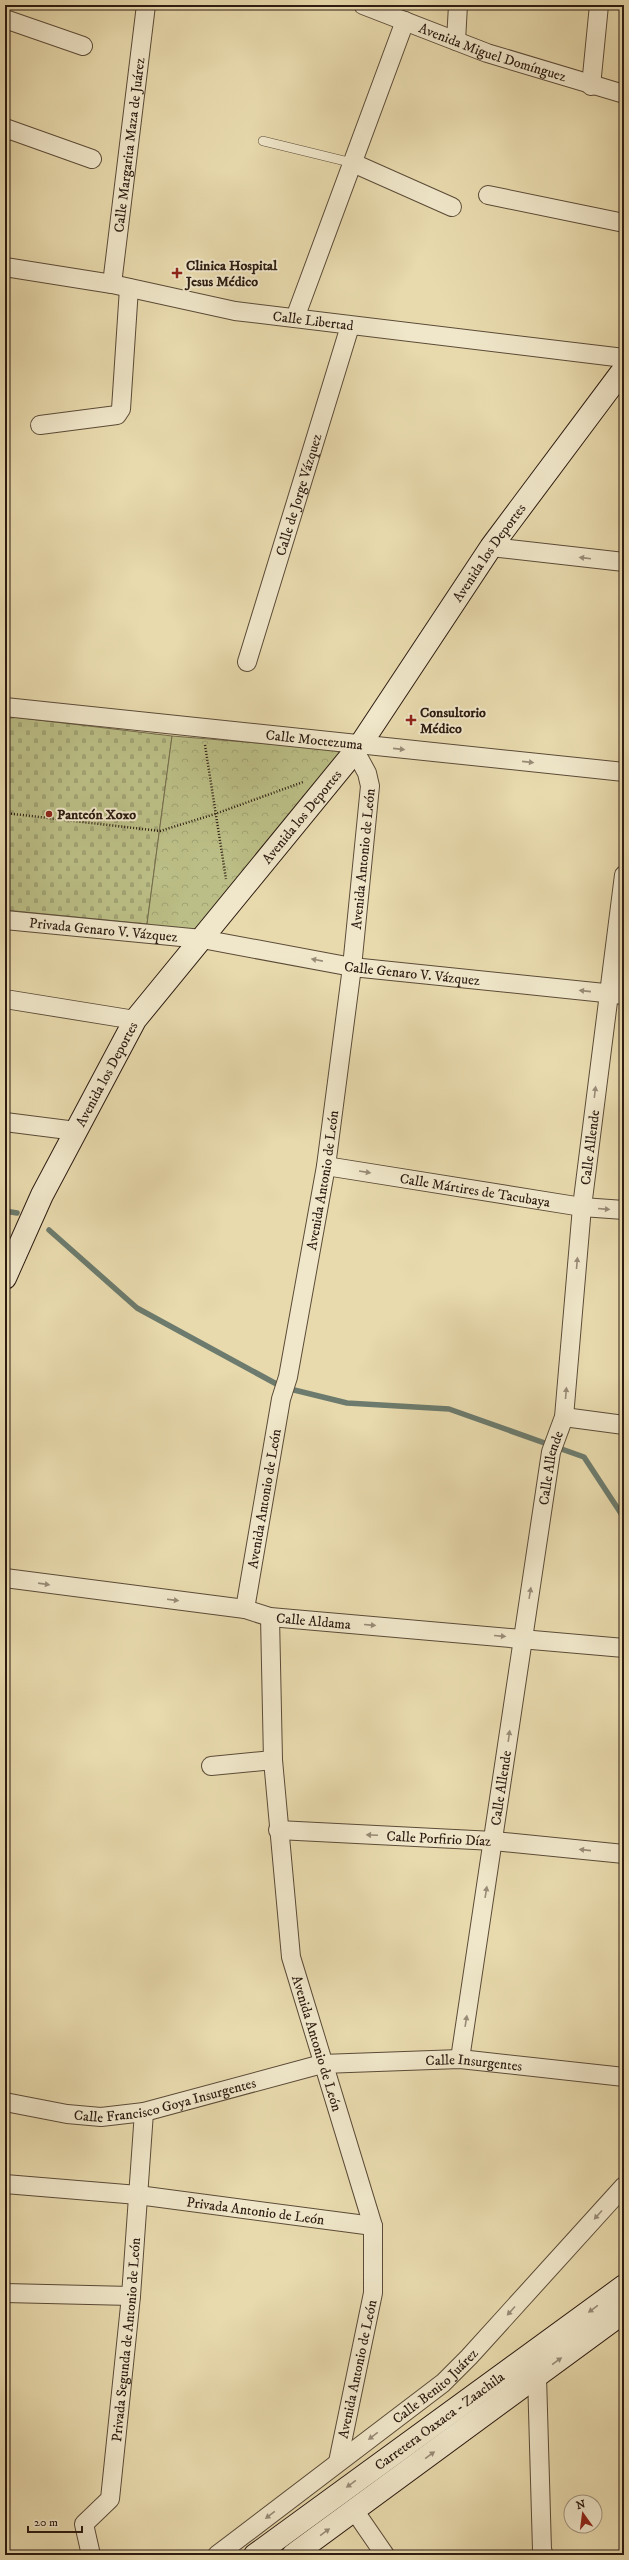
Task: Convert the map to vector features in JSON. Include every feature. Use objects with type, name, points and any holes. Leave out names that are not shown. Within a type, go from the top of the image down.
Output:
[{"type":"street","name":"Calle Margarita Maza de Juárez","points":[[40,425],[118,415],[121,409],[120,286],[146,5]]},
{"type":"street","name":"Avenida Miguel Domínguez","points":[[363,5],[456,42],[591,86],[624,94]]},
{"type":"street","points":[[456,42],[458,5]]},
{"type":"street","points":[[591,86],[599,5]]},
{"type":"street","points":[[5,18],[83,46]]},
{"type":"street","points":[[295,318],[405,21]]},
{"type":"street","points":[[5,128],[92,159]]},
{"type":"street","points":[[352,163],[452,207]]},
{"type":"street","points":[[488,195],[624,223]]},
{"type":"street","name":"Calle Libertad","points":[[5,267],[120,286],[235,311],[624,358]]},
{"type":"street","name":"Calle de Jorge Vázquez","points":[[247,662],[350,326]]},
{"type":"street","name":"Avenida los Deportes","points":[[5,1278],[42,1195],[135,1020],[358,748],[491,547],[624,369]]},
{"type":"street","points":[[491,547],[624,562]]},
{"type":"street","name":"Calle Moctezuma","points":[[5,707],[202,728],[358,748],[624,772]]},
{"type":"street","name":"Avenida Antonio de León","points":[[245,1609],[281,1399],[288,1377],[326,1166],[352,967],[370,786],[358,748]]},
{"type":"street","name":"Calle Allende","points":[[460,2059],[494,1841],[551,1452],[562,1424],[582,1207],[616,994],[624,875]]},
{"type":"street","name":"Privada Genaro V. Vázquez","points":[[5,920],[202,939]]},
{"type":"street","name":"Calle Genaro V. Vázquez","points":[[202,939],[352,967],[616,994]]},
{"type":"street","points":[[5,999],[135,1020]]},
{"type":"street","points":[[5,1122],[76,1131]]},
{"type":"street","name":"Calle Mártires de Tacubaya","points":[[326,1166],[582,1207],[624,1210]]},
{"type":"street","points":[[562,1424],[624,1425]]},
{"type":"street","name":"Calle Aldama","points":[[5,1578],[245,1609],[270,1617],[523,1637],[624,1648]]},
{"type":"street","name":"Avenida Antonio de León","points":[[270,1617],[273,1760],[278,1830],[291,1958],[322,2064],[373,2226],[373,2293],[338,2462]]},
{"type":"street","points":[[211,1766],[273,1760]]},
{"type":"street","name":"Calle Porfirio Díaz","points":[[278,1830],[494,1841],[624,1854]]},
{"type":"street","name":"Calle Insurgentes","points":[[322,2064],[460,2059],[624,2077]]},
{"type":"street","name":"Calle Francisco Goya Insurgentes","points":[[5,2102],[74,2115],[101,2116],[144,2112],[322,2064]]},
{"type":"street","name":"Privada Segunda de Antonio de León","points":[[91,2555],[84,2524],[110,2500],[130,2296],[144,2112]]},
{"type":"street","name":"Privada Antonio de León","points":[[5,2184],[138,2195],[373,2226]]},
{"type":"street","name":"Calle Benito Juárez","points":[[217,2555],[443,2383],[469,2357],[624,2186]]},
{"type":"street","name":"Carretera Oaxaca - Zaachila","points":[[255,2555],[624,2286]]},
{"type":"street","points":[[5,2293],[130,2296]]},
{"type":"street","name":"Carretera Oaxaca - Zaachila","points":[[293,2555],[624,2312]]},
{"type":"street","points":[[537,2376],[542,2550],[544,2555]]},
{"type":"street","points":[[354,2510],[385,2555]]},
{"type":"lane","points":[[263,141],[352,163]]},
{"type":"path","points":[[202,728],[230,905]]},
{"type":"path","points":[[5,813],[160,831],[215,814],[304,782]]},
{"type":"green space","points":[[5,716],[172,736],[147,924],[5,910]]},
{"type":"green space","points":[[172,736],[355,751],[202,939],[147,924]]},
{"type":"waterway","points":[[5,1211],[17,1213]]},
{"type":"waterway","points":[[49,1230],[137,1308],[282,1387],[347,1403],[449,1409],[584,1457],[624,1518]]},
{"type":"place","name":"Clinica Hospital Jesus Médico","points":[[177,273]]},
{"type":"place","name":"Consultorio Médico","points":[[411,720]]},
{"type":"place","name":"Panteón Xoxo","points":[[49,814]]}]
